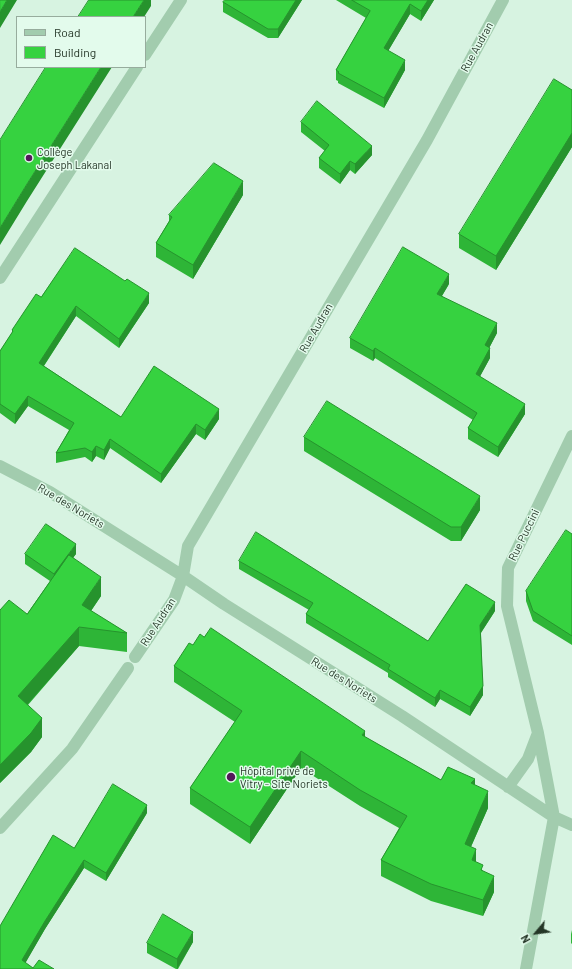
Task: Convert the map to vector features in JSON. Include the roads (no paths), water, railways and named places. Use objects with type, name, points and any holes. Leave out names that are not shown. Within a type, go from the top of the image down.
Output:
[{"type":"street","points":[[146,53],[181,0]]},
{"type":"street","name":"Rue Audran","points":[[135,657],[174,600],[183,576],[188,546],[427,140],[503,0]]},
{"type":"street","points":[[0,278],[136,68]]},
{"type":"street","name":"Rue Puccini","points":[[554,817],[538,733],[507,606],[508,568],[572,436]]},
{"type":"street","name":"Rue des Noriets","points":[[0,466],[50,492],[402,716],[554,817],[572,825]]},
{"type":"street","points":[[0,828],[72,749],[128,668]]},
{"type":"street","points":[[508,787],[528,759],[538,733]]},
{"type":"street","points":[[526,969],[554,817]]},
{"type":"place","name":"Collège Joseph Lakanal","points":[[29,158]]},
{"type":"place","name":"Hôpital privé de Vitry - Site Noriets","points":[[231,777]]}]
